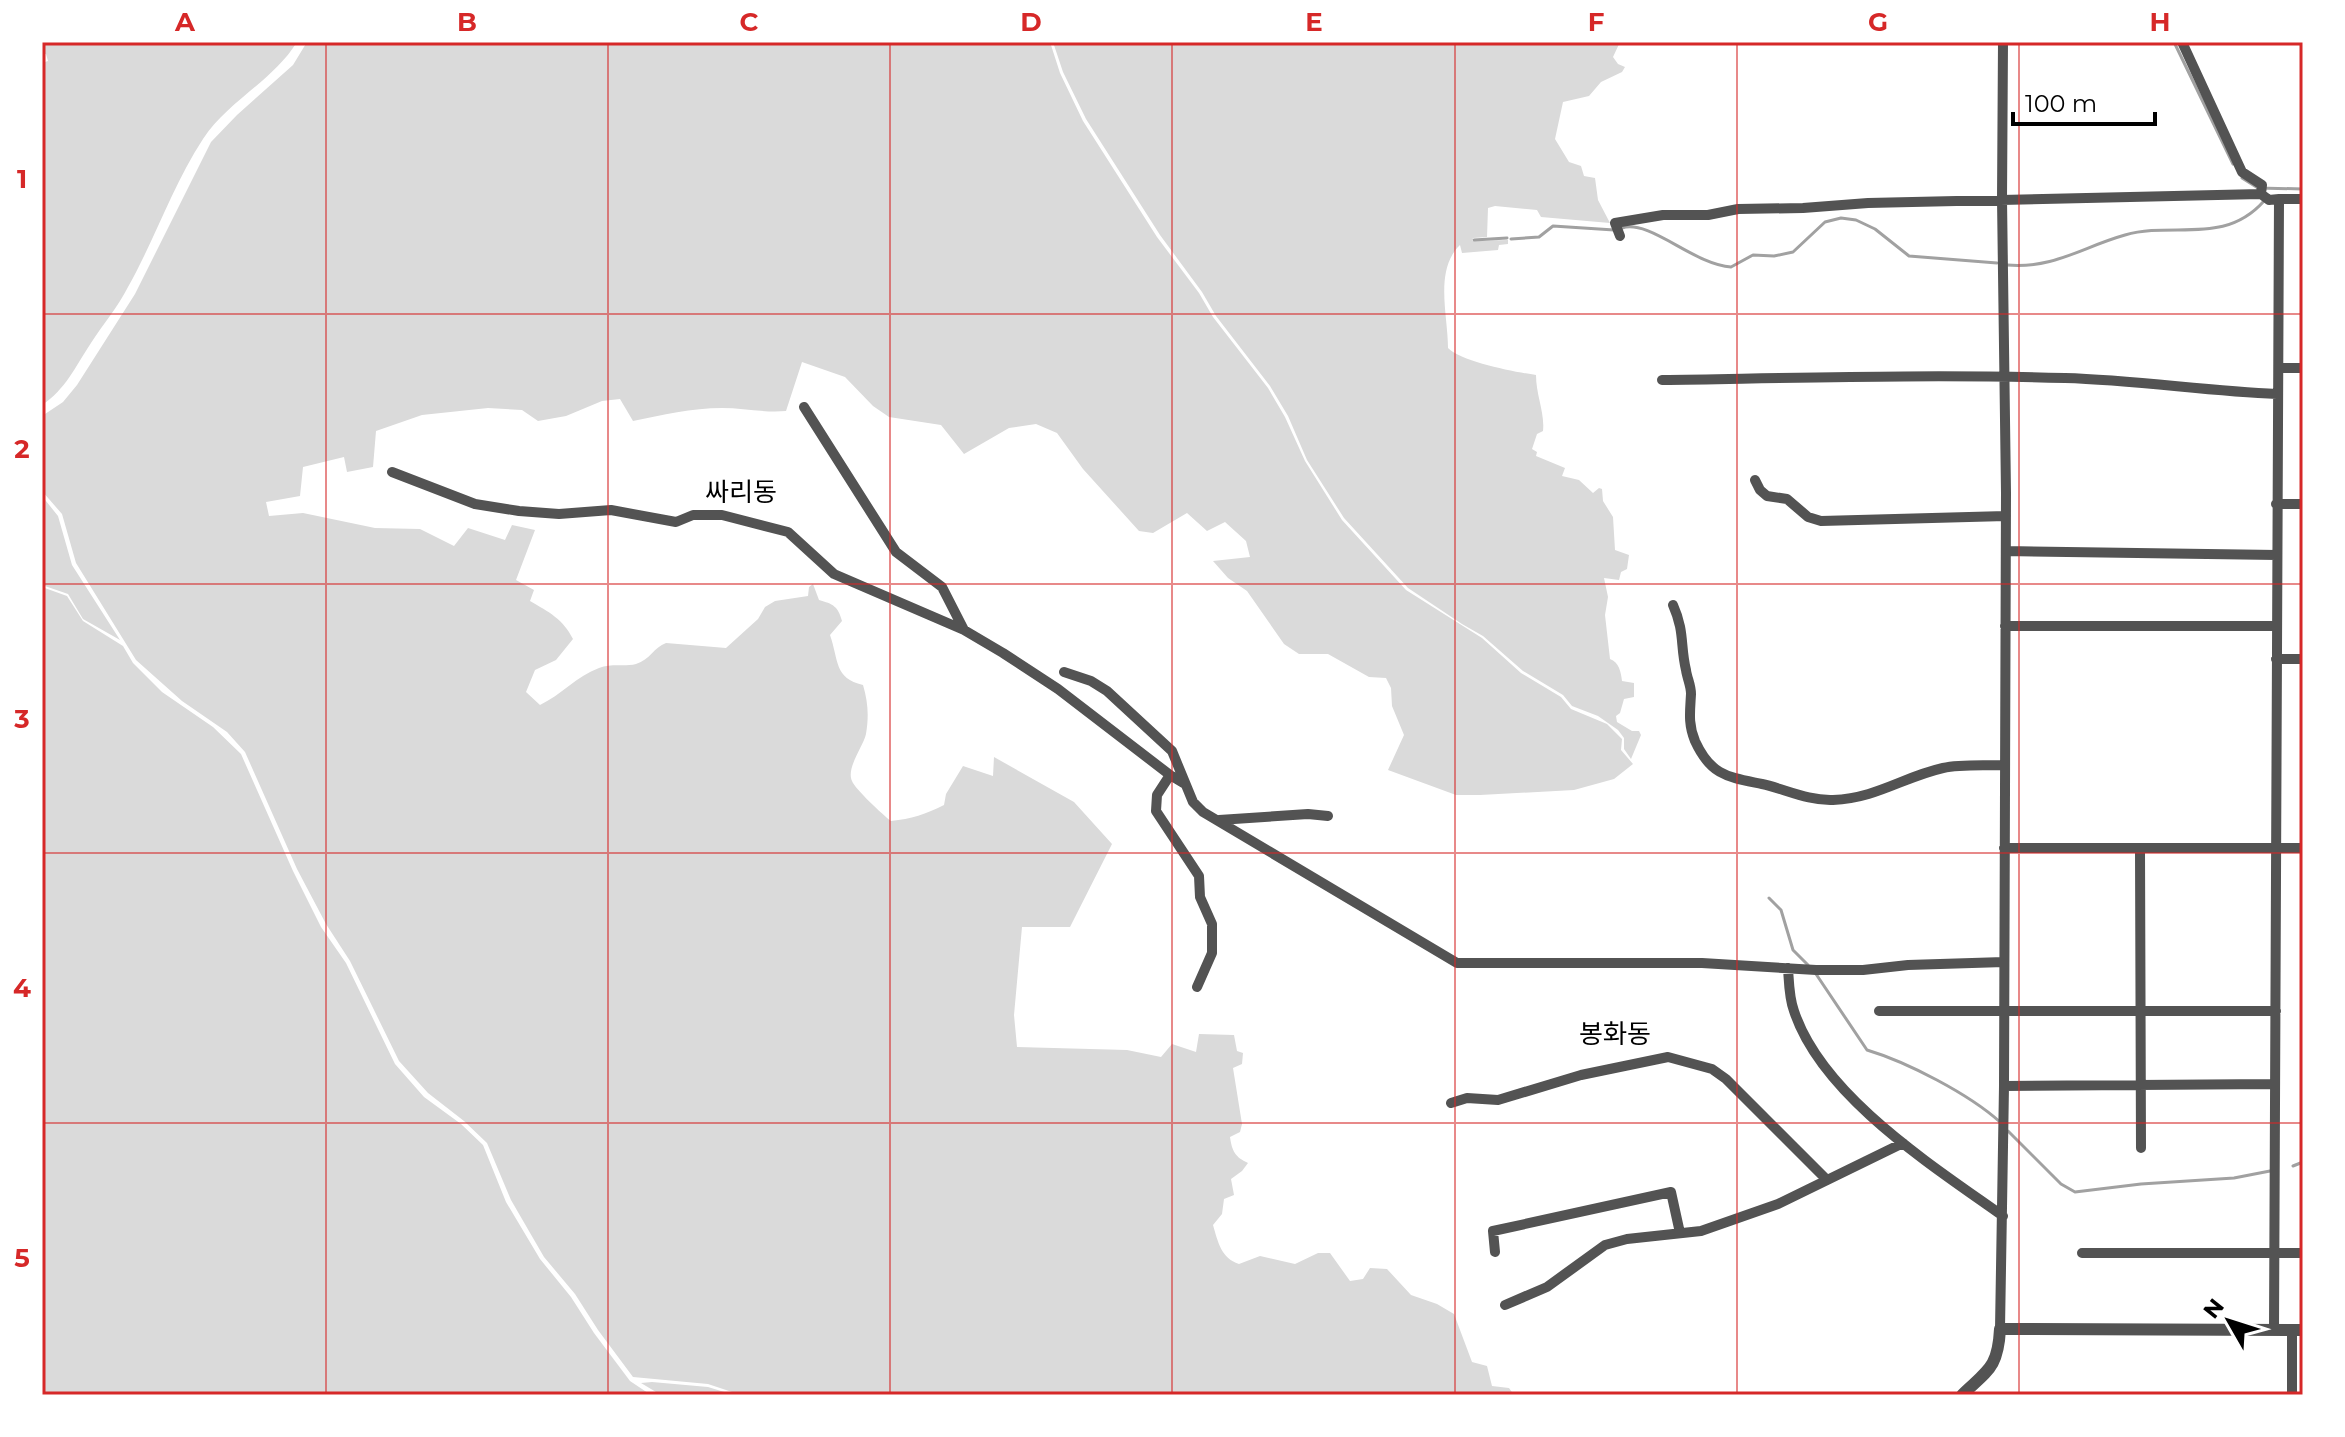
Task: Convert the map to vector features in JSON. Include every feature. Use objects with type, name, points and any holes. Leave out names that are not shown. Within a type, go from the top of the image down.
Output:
[{"type":"street","points":[[1962,1395],[1991,1367],[1999,1354],[2000,1329],[2006,551],[2003,42]]},
{"type":"street","points":[[2182,42],[2242,172],[2266,194],[2280,368],[2276,504],[2274,1330]]},
{"type":"street","points":[[1620,236],[1615,223],[1663,215],[1708,215],[1738,209],[2002,199],[2266,194],[2303,199]]},
{"type":"street","points":[[2280,368],[2303,368]]},
{"type":"street","points":[[1662,380],[2006,376],[2125,380],[2201,390],[2277,394]]},
{"type":"street","points":[[804,407],[896,552],[942,587],[964,630]]},
{"type":"street","points":[[392,472],[475,504],[519,511],[559,514],[611,510],[676,522],[693,515],[722,515],[788,532],[834,574],[964,630],[1058,689],[1185,784]]},
{"type":"street","points":[[1755,480],[1767,496],[1787,499],[1808,517],[1821,521],[2006,516]]},
{"type":"street","points":[[2276,504],[2303,504]]},
{"type":"street","points":[[2006,551],[2277,555]]},
{"type":"street","points":[[1673,605],[1684,638],[1685,669],[1691,694],[1690,728],[1708,763],[1722,775],[1735,781],[1831,800],[1873,795],[1944,767],[2003,765]]},
{"type":"street","points":[[2005,626],[2277,626]]},
{"type":"street","points":[[2276,659],[2303,659]]},
{"type":"street","points":[[1064,672],[1091,681],[1172,751],[1193,802],[1217,820],[1457,963],[1702,963],[1816,970],[2004,962]]},
{"type":"street","points":[[1170,775],[1157,795],[1156,811],[1199,876],[1200,897],[1212,924],[1212,953],[1197,987]]},
{"type":"street","points":[[1217,820],[1308,814],[1328,816]]},
{"type":"street","points":[[2004,848],[2303,848]]},
{"type":"street","points":[[2140,850],[2141,1148]]},
{"type":"street","points":[[1788,968],[1793,1009],[1806,1038],[1835,1077],[1863,1109],[1903,1143],[2003,1216]]},
{"type":"street","points":[[1879,1011],[2276,1011]]},
{"type":"street","points":[[1451,1103],[1467,1098],[1498,1100],[1581,1075],[1668,1057],[1712,1069],[1726,1079],[1827,1180]]},
{"type":"street","points":[[2004,1086],[2275,1084]]},
{"type":"street","points":[[1505,1305],[1547,1287],[1605,1245],[1627,1239],[1701,1231],[1778,1204],[1903,1143]]},
{"type":"street","points":[[1495,1252],[1493,1231],[1671,1192],[1680,1233]]},
{"type":"street","points":[[2082,1253],[2303,1253]]},
{"type":"street","points":[[2000,1329],[2297,1330],[2292,1395]]},
{"type":"shaded area","points":[[42,42],[297,42],[276,68],[225,113],[203,139],[124,294],[64,385],[42,405],[42,63],[48,61],[46,54],[42,54]]},
{"type":"shaded area","points":[[307,42],[1050,42],[1060,73],[1083,121],[1157,237],[1268,388],[1305,461],[1342,520],[1406,590],[1482,638],[1521,673],[1561,697],[1571,709],[1607,724],[1622,739],[1621,750],[1633,764],[1614,779],[1574,790],[1456,795],[1388,770],[1404,735],[1392,706],[1391,688],[1386,678],[1369,677],[1328,654],[1299,654],[1284,644],[1247,591],[1228,578],[1213,561],[1250,557],[1246,541],[1225,522],[1207,531],[1187,513],[1153,533],[1139,531],[1083,469],[1057,433],[1036,424],[1009,428],[964,454],[941,425],[889,417],[873,406],[845,377],[802,362],[786,411],[711,408],[633,421],[620,399],[602,401],[566,416],[538,421],[522,410],[488,408],[422,415],[376,431],[373,467],[347,472],[344,457],[303,467],[300,496],[266,502],[269,516],[303,513],[375,528],[420,529],[454,546],[468,528],[505,540],[512,525],[535,530],[516,580],[534,590],[530,601],[560,621],[573,639],[556,660],[535,670],[526,692],[540,705],[591,671],[636,664],[666,643],[726,648],[758,619],[765,607],[775,601],[808,596],[809,587],[813,584],[819,600],[834,606],[842,621],[830,635],[839,667],[847,678],[863,685],[866,697],[866,734],[853,764],[852,781],[887,818],[891,821],[912,817],[944,805],[946,794],[963,766],[993,776],[994,757],[1074,802],[1112,844],[1070,927],[1022,927],[1014,1015],[1017,1047],[1127,1050],[1161,1057],[1172,1044],[1196,1052],[1199,1034],[1234,1035],[1237,1051],[1243,1053],[1242,1064],[1233,1068],[1242,1124],[1240,1132],[1230,1137],[1235,1153],[1248,1163],[1231,1179],[1234,1195],[1224,1199],[1222,1214],[1213,1225],[1224,1254],[1239,1264],[1260,1256],[1295,1264],[1318,1253],[1330,1253],[1350,1281],[1363,1279],[1370,1268],[1387,1269],[1411,1295],[1454,1314],[1472,1362],[1487,1366],[1492,1386],[1509,1388],[1514,1395],[741,1395],[708,1384],[633,1377],[575,1294],[544,1257],[511,1200],[487,1143],[428,1093],[399,1061],[350,961],[297,869],[245,752],[227,732],[182,701],[136,660],[76,563],[62,514],[42,491],[42,416],[63,402],[77,385],[135,294],[211,142],[293,65]]},
{"type":"shaded area","points":[[1053,42],[1620,42],[1613,57],[1625,67],[1622,72],[1601,82],[1589,96],[1563,102],[1555,139],[1569,162],[1581,166],[1584,176],[1595,178],[1598,200],[1610,223],[1541,217],[1537,210],[1488,208],[1487,237],[1473,238],[1472,241],[1508,240],[1508,244],[1499,245],[1498,250],[1462,253],[1460,245],[1447,267],[1444,294],[1448,348],[1476,362],[1536,375],[1543,431],[1537,434],[1532,449],[1537,452],[1536,456],[1565,468],[1562,476],[1579,480],[1593,493],[1602,489],[1603,501],[1613,517],[1615,550],[1629,555],[1627,569],[1621,572],[1619,580],[1604,578],[1608,597],[1605,615],[1610,659],[1617,665],[1622,681],[1634,683],[1634,697],[1624,699],[1616,716],[1617,722],[1632,731],[1639,731],[1641,735],[1631,759],[1618,730],[1598,716],[1572,706],[1563,695],[1523,671],[1483,636],[1408,588],[1344,518],[1307,460],[1288,416],[1270,386],[1216,316],[1160,235],[1086,119],[1063,72]]},
{"type":"shaded area","points":[[42,496],[58,516],[72,565],[120,640],[83,619],[68,594],[42,585]]},
{"type":"shaded area","points":[[42,587],[67,596],[83,621],[123,646],[133,663],[162,692],[213,727],[241,754],[293,871],[321,927],[346,963],[395,1064],[424,1097],[461,1124],[483,1145],[506,1202],[540,1259],[630,1381],[651,1395],[42,1395]]},
{"type":"shaded area","points":[[641,1383],[708,1387],[734,1395],[661,1395]]},
{"type":"waterway","points":[[2174,42],[2233,164]]},
{"type":"waterway","points":[[2242,178],[2258,188],[2303,189]]},
{"type":"waterway","points":[[2007,265],[2039,264],[2143,231],[2215,228],[2249,215],[2264,201]]},
{"type":"waterway","points":[[1622,228],[1646,230],[1702,259],[1731,267],[1753,255],[1774,256],[1793,252],[1825,222],[1841,218],[1856,220],[1875,229],[1909,256],[1997,263]]},
{"type":"waterway","points":[[1511,239],[1539,237],[1553,226],[1614,230]]},
{"type":"waterway","points":[[1474,240],[1507,238]]},
{"type":"waterway","points":[[1769,898],[1781,910],[1793,950],[1808,965]]},
{"type":"waterway","points":[[1816,974],[1867,1050],[1937,1080],[2000,1122]]},
{"type":"waterway","points":[[2008,1131],[2061,1184],[2075,1192],[2234,1178],[2270,1171]]},
{"type":"waterway","points":[[2293,1166],[2303,1162]]},
{"type":"district","name":"싸리동","points":[[741,492]]},
{"type":"district","name":"봉화동","points":[[1615,1034]]}]
